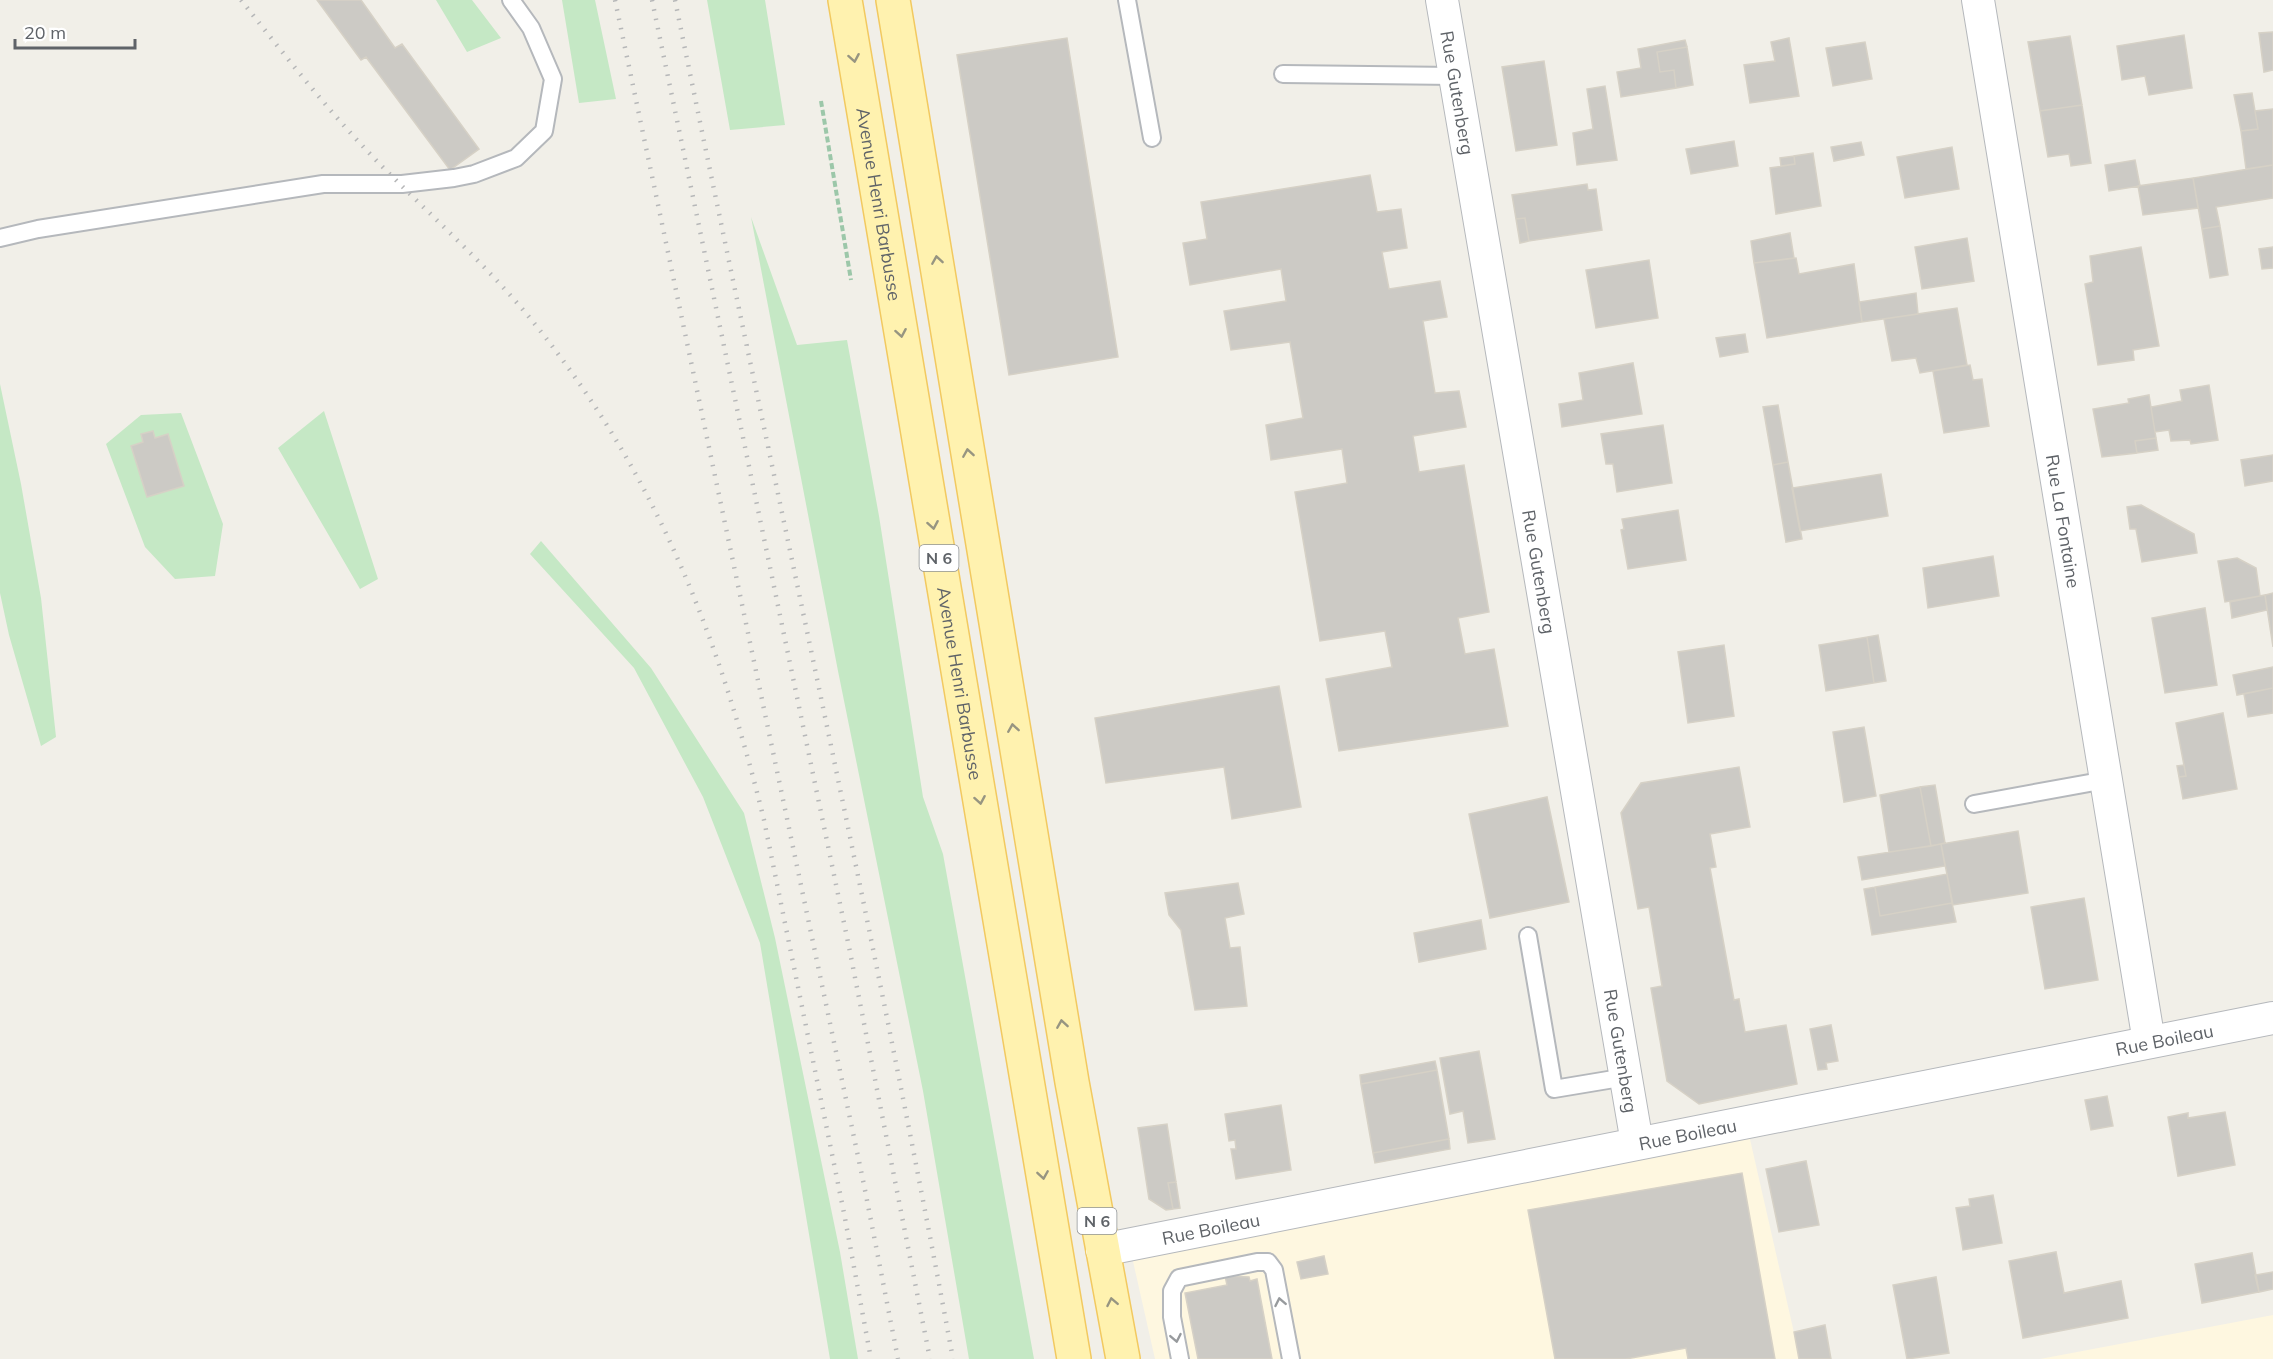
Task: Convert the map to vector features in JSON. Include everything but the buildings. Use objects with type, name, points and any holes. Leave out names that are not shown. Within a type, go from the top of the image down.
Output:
[{"type":"main road","name":"Avenue Henri Barbusse","points":[[845,0],[1074,1359]]},
{"type":"main road","name":"N 6","points":[[893,0],[1072,1082],[1123,1359]]},
{"type":"street","name":"Rue Gutenberg","points":[[1442,0],[1637,1143]]},
{"type":"street","name":"Rue La Fontaine","points":[[1978,0],[2149,1042]]},
{"type":"street","name":"Rue Boileau","points":[[1102,1250],[2273,1018]]},
{"type":"lane","points":[[0,238],[83,221],[323,184],[402,184],[454,178],[474,174],[516,158],[544,131],[553,79],[531,28],[511,0]]},
{"type":"lane","points":[[1127,0],[1152,138]]},
{"type":"lane","points":[[1283,74],[1455,76]]},
{"type":"lane","points":[[1974,804],[2106,780]]},
{"type":"lane","points":[[1528,936],[1554,1089],[1626,1077]]},
{"type":"lane","points":[[1180,1359],[1172,1317],[1172,1291],[1179,1278],[1257,1262],[1268,1262],[1274,1269],[1291,1359]]},
{"type":"shaded area","points":[[1747,1126],[1800,1359],[1155,1359],[1130,1248]]},
{"type":"shaded area","points":[[2273,1315],[2273,1359],[2040,1359]]},
{"type":"green space","points":[[436,0],[472,0],[501,38],[467,52]]},
{"type":"green space","points":[[562,0],[595,0],[616,99],[579,103]]},
{"type":"green space","points":[[707,0],[765,0],[785,125],[730,130]]},
{"type":"green space","points":[[751,217],[797,345],[847,340],[879,516],[923,797],[943,854],[1034,1359],[969,1359],[923,1091],[838,671]]},
{"type":"green space","points":[[0,384],[21,484],[41,598],[56,737],[41,746],[9,635],[0,593]]},
{"type":"green space","points":[[324,411],[378,579],[360,589],[278,448]]},
{"type":"green space","points":[[181,413],[223,524],[215,576],[175,579],[145,547],[106,444],[141,415]]},
{"type":"green space","points":[[541,541],[651,668],[744,813],[775,938],[840,1252],[858,1359],[830,1359],[760,943],[703,797],[634,668],[530,554]]},
{"type":"railway","points":[[241,0],[305,80],[355,137],[478,261],[538,328],[580,384],[617,442],[650,501],[679,561],[726,687],[764,820],[844,1213],[871,1359]]},
{"type":"railway","points":[[615,0],[864,1185],[898,1359]]},
{"type":"railway","points":[[652,0],[849,947],[930,1359]]},
{"type":"railway","points":[[675,0],[887,1018],[953,1359]]}]
